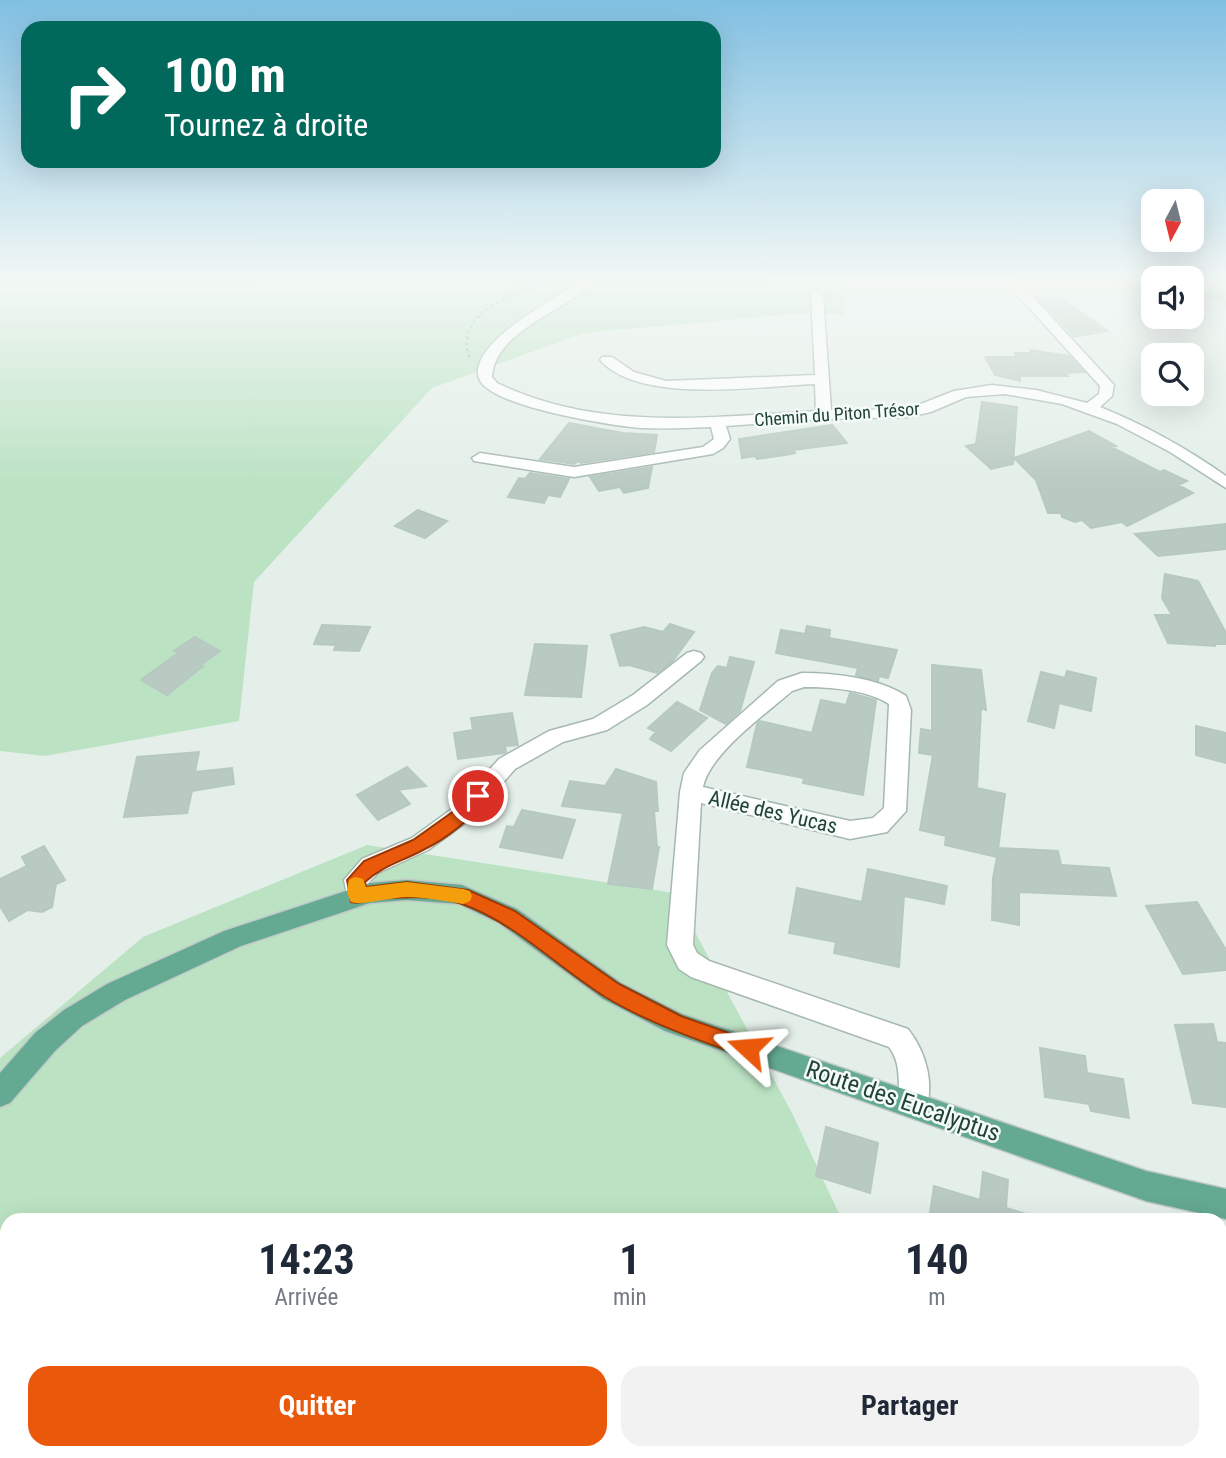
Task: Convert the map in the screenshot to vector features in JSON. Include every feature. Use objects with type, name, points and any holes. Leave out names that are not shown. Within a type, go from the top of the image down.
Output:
[{"type":"main road","name":"Route des Eucalyptus","points":[[0,1094],[45,1042],[73,1018],[116,992],[233,938],[370,893],[407,890],[462,895],[508,916],[612,990],[674,1023],[1146,1186],[1226,1204]]},
{"type":"street","points":[[486,365],[498,349]]},
{"type":"street","points":[[820,349],[824,415]]},
{"type":"street","points":[[1074,349],[1107,385],[1105,396],[1089,408]]},
{"type":"street","points":[[607,360],[629,375],[666,385],[822,379]]},
{"type":"street","name":"Chemin du Piton Trésor","points":[[486,365],[486,382],[511,397],[637,423],[717,423],[824,415],[910,413],[927,409],[955,395],[977,390],[1056,398],[1115,415],[1162,439],[1226,483]]},
{"type":"street","points":[[480,458],[559,471],[588,471],[707,451],[718,445],[722,439],[717,423]]},
{"type":"street","points":[[358,897],[356,880],[370,866],[420,844],[464,813],[507,764],[556,736],[600,725],[640,700],[694,657]]},
{"type":"street","name":"Allée des Yucas","points":[[691,792],[850,830],[879,825],[895,811],[901,710],[899,701],[887,693],[823,680],[802,680],[785,686],[708,755],[695,773],[691,792],[680,945],[688,961],[700,968],[898,1038],[915,1065],[914,1104]]},
{"type":"path","points":[[467,349],[468,357],[486,365]]},
{"type":"green space","points":[[0,349],[540,349],[432,388],[254,582],[239,721],[45,756],[0,751]]},
{"type":"green space","points":[[367,845],[674,893],[793,1115],[839,1213],[0,1213],[0,1058],[143,937]]},
{"type":"building","points":[[1030,350],[1069,356],[1084,372],[1065,373],[1068,376],[1020,376],[1020,381],[995,375],[985,357],[1017,357],[1015,353],[1032,353]]},
{"type":"building","points":[[982,402],[1017,407],[1013,464],[991,469],[966,446],[976,444]]},
{"type":"building","points":[[569,423],[623,433],[657,435],[654,452],[581,463],[579,461],[574,464],[540,459]]},
{"type":"building","points":[[832,425],[847,443],[793,450],[795,453],[757,459],[755,456],[742,458],[739,439]]},
{"type":"building","points":[[1089,431],[1116,446],[1111,447],[1160,472],[1164,470],[1187,481],[1178,485],[1193,493],[1127,526],[1122,522],[1091,528],[1082,520],[1075,522],[1062,517],[1061,513],[1048,513],[1036,480],[1014,458]]},
{"type":"building","points":[[652,467],[648,488],[624,493],[620,487],[599,491],[590,477]]},
{"type":"building","points":[[530,473],[569,479],[560,497],[548,495],[544,503],[508,497],[519,478],[525,479]]},
{"type":"building","points":[[418,510],[447,521],[425,538],[395,526]]},
{"type":"building","points":[[1226,524],[1226,549],[1158,556],[1135,534]]},
{"type":"building","points":[[1165,574],[1198,581],[1226,633],[1226,644],[1214,644],[1215,646],[1168,643],[1155,615],[1172,615],[1162,598]]},
{"type":"building","points":[[670,624],[694,632],[672,662],[657,673],[629,665],[620,666],[611,635],[644,627],[663,632]]},
{"type":"building","points":[[322,625],[370,627],[359,651],[334,650],[336,645],[314,644]]},
{"type":"building","points":[[807,626],[830,630],[829,638],[897,650],[888,678],[879,676],[878,681],[856,675],[858,668],[776,653],[781,630],[805,634]]},
{"type":"building","points":[[195,637],[220,651],[167,695],[141,680],[178,653],[174,651]]},
{"type":"building","points":[[535,644],[587,646],[581,697],[525,695]]},
{"type":"building","points":[[730,657],[754,662],[740,711],[726,724],[700,710],[712,673],[718,666],[727,668]]},
{"type":"building","points":[[932,665],[981,670],[986,710],[981,708],[977,788],[1005,794],[997,857],[945,845],[946,836],[920,830],[933,755],[919,753],[921,729],[932,731]]},
{"type":"building","points":[[1067,671],[1096,678],[1091,711],[1059,703],[1054,728],[1028,721],[1041,672],[1065,678]]},
{"type":"building","points":[[850,693],[876,700],[863,795],[803,783],[804,778],[747,767],[760,721],[812,733],[821,700],[846,705]]},
{"type":"building","points":[[677,702],[707,718],[671,751],[650,739],[656,732],[648,728]]},
{"type":"building","points":[[512,713],[518,745],[505,746],[504,753],[458,759],[454,733],[473,730],[471,718]]},
{"type":"building","points":[[1196,726],[1226,733],[1226,763],[1196,755]]},
{"type":"building","points":[[199,752],[195,772],[232,768],[234,784],[192,791],[187,813],[124,817],[137,757]]},
{"type":"building","points":[[407,767],[426,786],[398,790],[410,804],[378,820],[357,795]]},
{"type":"building","points":[[616,769],[656,782],[658,811],[654,811],[659,847],[652,889],[608,884],[623,813],[562,806],[570,781],[605,786]]},
{"type":"building","points":[[522,810],[575,820],[562,858],[500,847],[507,826],[514,827]]},
{"type":"building","points":[[44,846],[65,880],[56,884],[52,907],[42,912],[28,910],[9,921],[0,906],[0,879],[27,866],[22,857]]},
{"type":"building","points":[[999,848],[1058,851],[1061,865],[1109,868],[1116,896],[1019,892],[1019,925],[992,920],[993,878]]},
{"type":"building","points":[[868,869],[947,886],[944,904],[904,896],[899,967],[834,953],[836,942],[789,933],[797,888],[862,902]]},
{"type":"building","points":[[1197,902],[1226,950],[1226,970],[1183,974],[1146,906]]},
{"type":"building","points":[[1213,1024],[1217,1042],[1226,1043],[1226,1107],[1193,1103],[1175,1025]]},
{"type":"building","points":[[1040,1048],[1085,1056],[1087,1073],[1123,1079],[1129,1118],[1091,1111],[1089,1104],[1045,1097]]},
{"type":"building","points":[[826,1127],[878,1143],[870,1193],[816,1176]]},
{"type":"building","points":[[983,1172],[1008,1180],[1006,1208],[1022,1213],[930,1213],[934,1186],[980,1200]]},
{"type":"slow traffic","points":[[356,884],[358,897],[370,893],[407,890],[463,896]]},
{"type":"route","points":[[478,796],[464,813],[420,844],[370,866],[356,880],[358,897],[370,893],[407,890],[462,895],[508,916],[612,990],[674,1023],[748,1048]]}]
